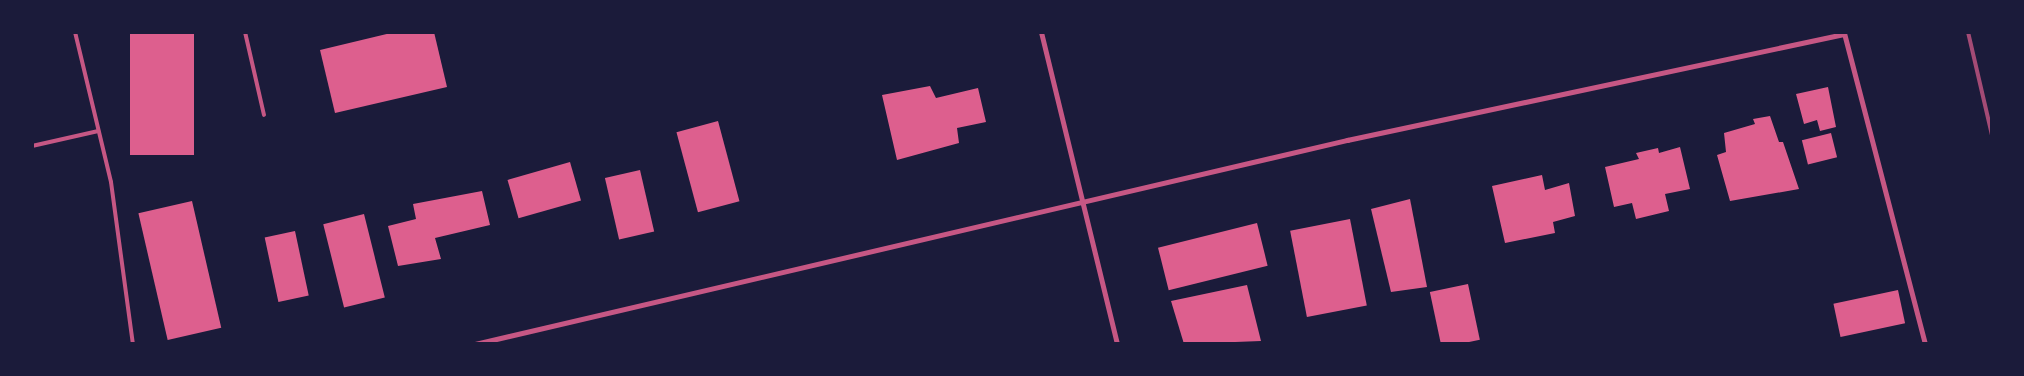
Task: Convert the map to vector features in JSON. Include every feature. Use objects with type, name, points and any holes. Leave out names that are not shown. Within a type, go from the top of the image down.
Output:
[{"type":"street","points":[[1040,32],[1117,344]]},
{"type":"street","points":[[475,344],[1081,200],[1347,140],[1844,33],[1926,344]]},
{"type":"lane","points":[[75,32],[111,182],[133,344]]},
{"type":"lane","points":[[245,32],[264,115]]},
{"type":"lane","points":[[32,146],[98,131]]},
{"type":"building","points":[[130,32],[194,32],[194,155],[130,155]]},
{"type":"building","points":[[395,32],[434,32],[447,87],[335,113],[320,50]]},
{"type":"building","points":[[930,86],[936,98],[978,88],[986,122],[957,128],[959,143],[897,160],[882,95]]},
{"type":"building","points":[[1828,87],[1836,127],[1820,131],[1817,120],[1804,124],[1796,94]]},
{"type":"building","points":[[1770,116],[1779,142],[1783,142],[1799,189],[1730,201],[1717,155],[1726,152],[1724,133],[1755,124],[1753,119]]},
{"type":"building","points":[[718,121],[739,201],[698,212],[676,132]]},
{"type":"building","points":[[1831,133],[1837,157],[1808,165],[1802,140]]},
{"type":"building","points":[[1680,147],[1690,189],[1665,194],[1669,211],[1636,219],[1632,203],[1614,207],[1605,167],[1639,159],[1636,153],[1658,148],[1659,153]]},
{"type":"building","points":[[570,162],[581,200],[519,218],[508,180]]},
{"type":"building","points":[[640,170],[654,231],[619,239],[605,178]]},
{"type":"building","points":[[1542,175],[1545,190],[1569,183],[1575,216],[1553,222],[1555,233],[1505,243],[1492,186]]},
{"type":"building","points":[[482,191],[490,225],[435,238],[441,259],[398,266],[388,226],[416,219],[413,204]]},
{"type":"building","points":[[1410,199],[1427,287],[1391,292],[1371,209]]},
{"type":"building","points":[[192,201],[221,328],[168,340],[138,213]]},
{"type":"building","points":[[364,214],[385,297],[344,308],[323,224]]},
{"type":"building","points":[[1350,219],[1367,305],[1307,317],[1290,231]]},
{"type":"building","points":[[1257,223],[1268,266],[1169,290],[1158,248]]},
{"type":"building","points":[[295,231],[309,296],[278,302],[265,237]]},
{"type":"building","points":[[1468,284],[1480,340],[1460,344],[1441,344],[1430,292]]},
{"type":"building","points":[[1247,285],[1261,341],[1184,344],[1171,301]]},
{"type":"building","points":[[1898,290],[1905,323],[1841,337],[1833,304]]},
{"type":"railway","points":[[1968,32],[1992,135]]}]
